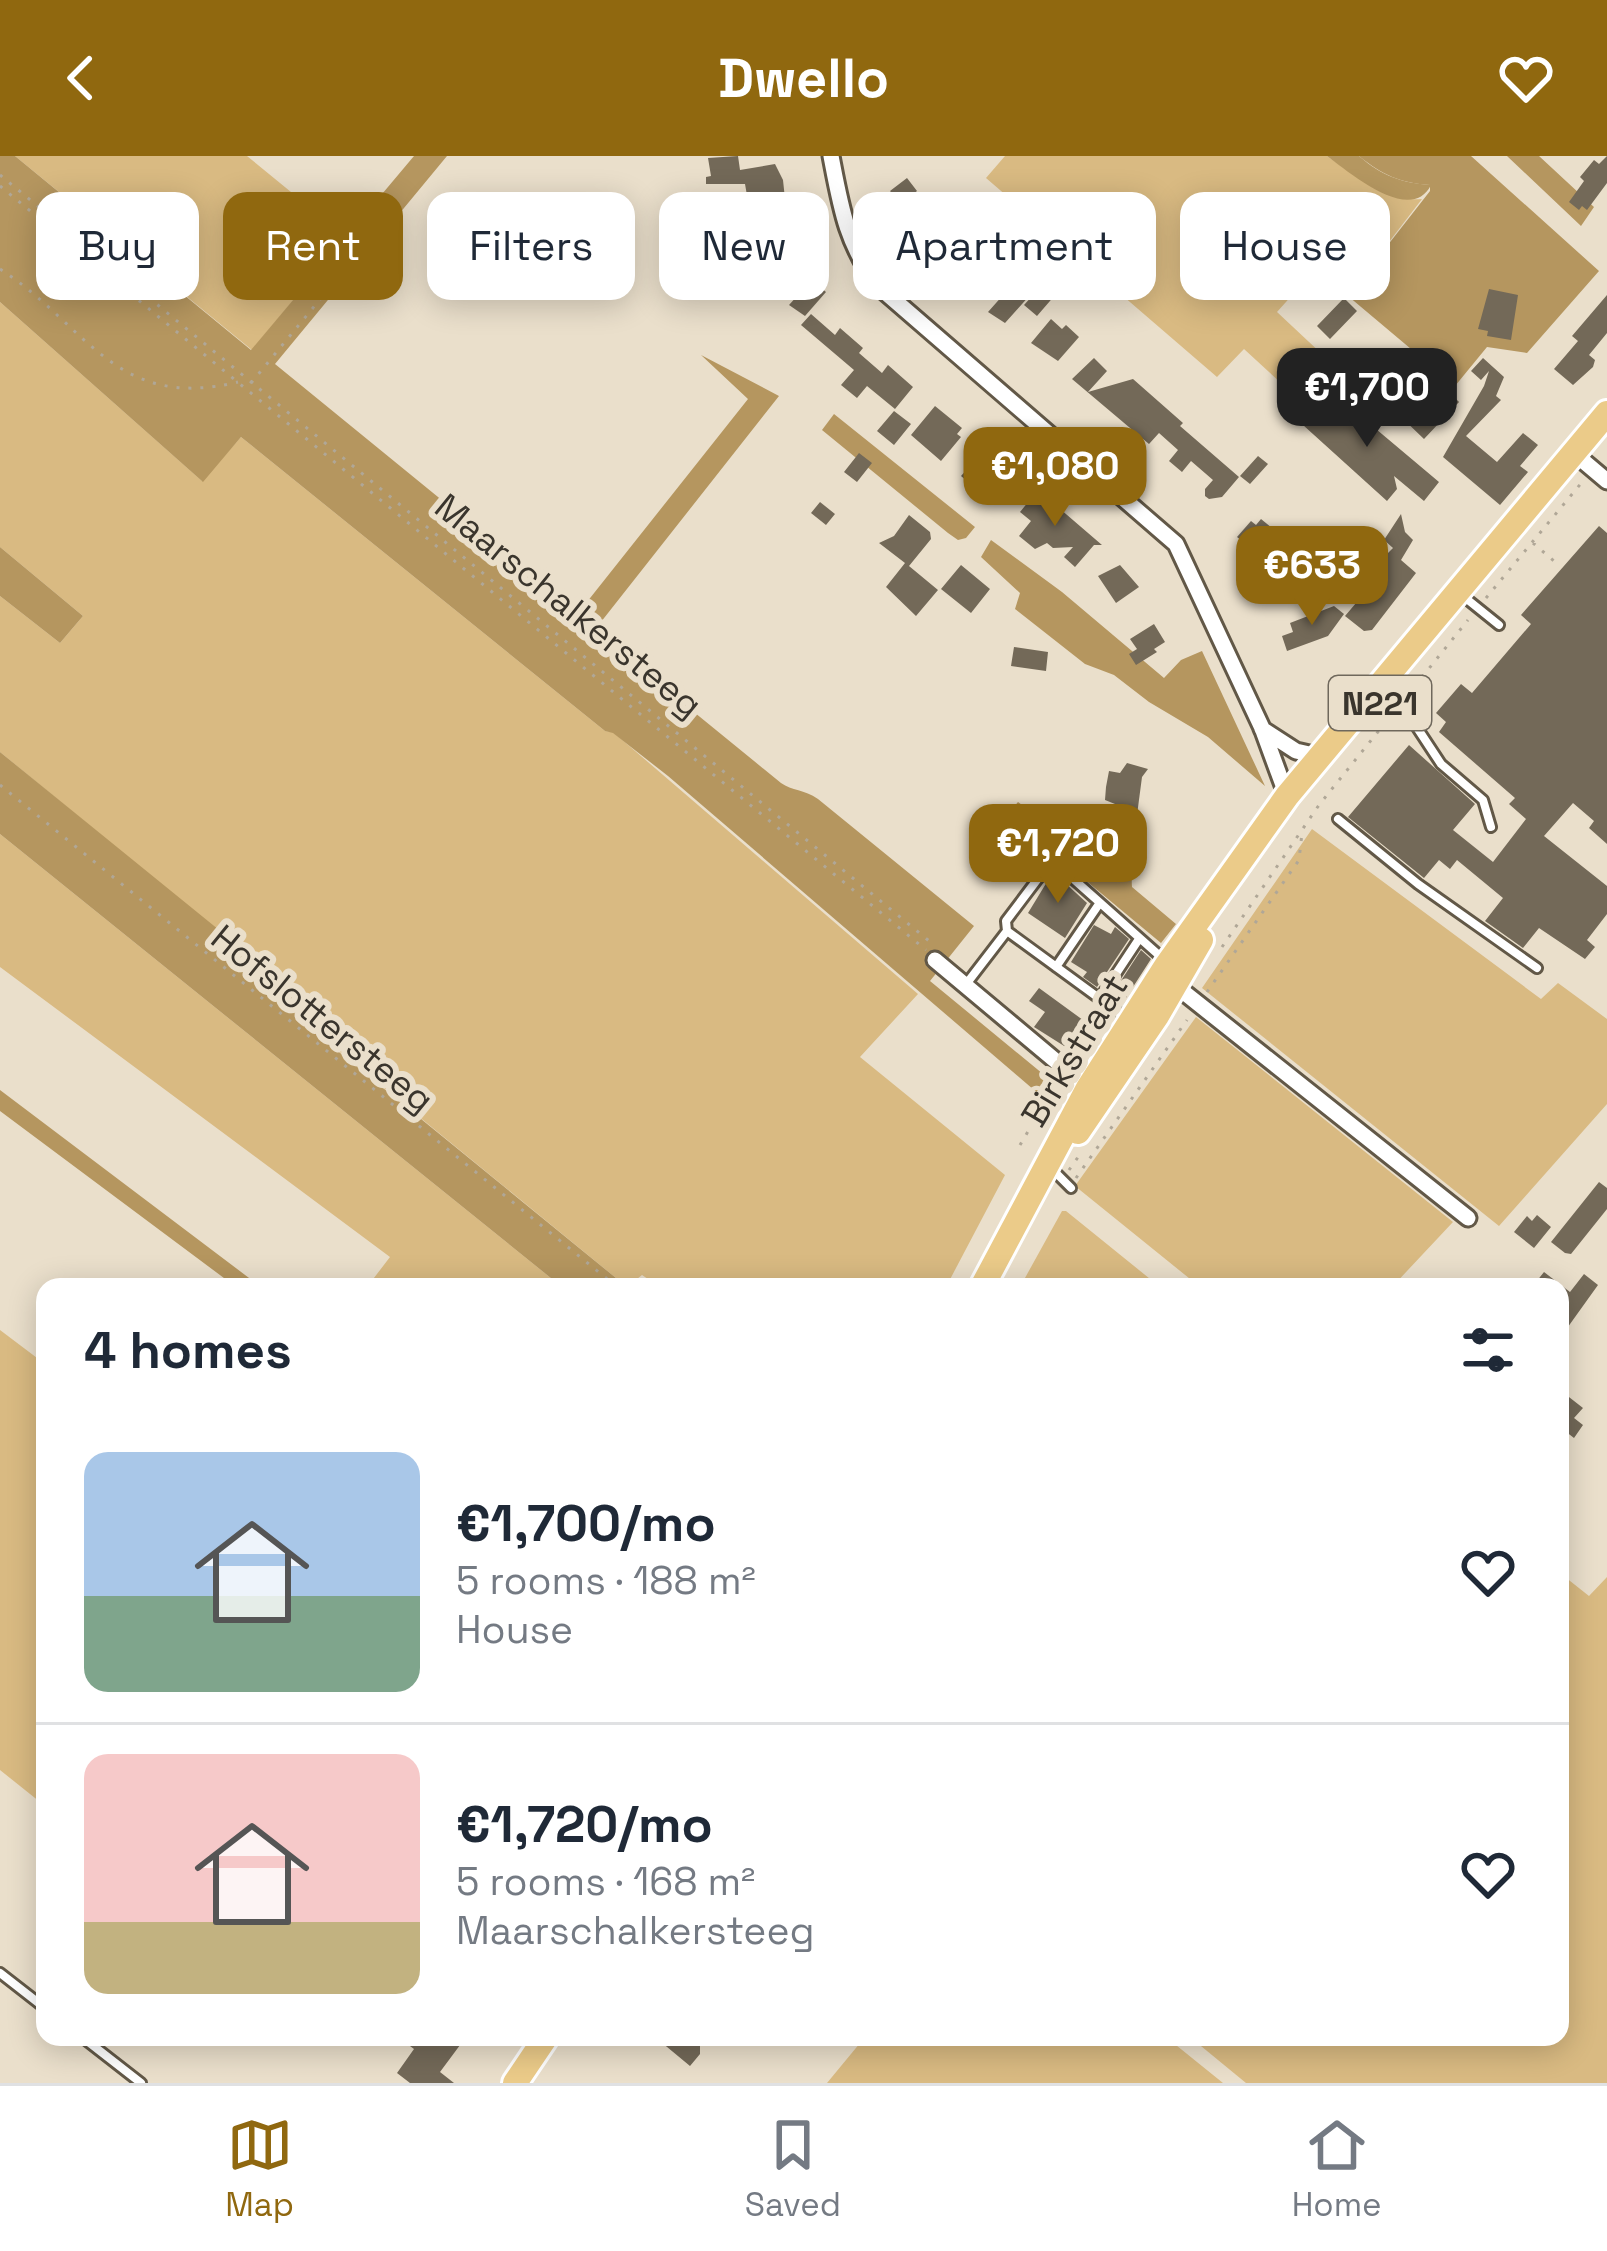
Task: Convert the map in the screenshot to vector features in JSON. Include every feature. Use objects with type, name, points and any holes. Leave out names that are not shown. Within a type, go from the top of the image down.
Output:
[{"type":"main road","name":"Birkstraat","points":[[1585,462],[1607,413]]},
{"type":"main road","name":"Birkstraat","points":[[987,1278],[1051,1163],[1078,1086],[1127,1018],[1205,932],[1305,794],[1607,438]]},
{"type":"main road","name":"Birkstraat","points":[[1051,1163],[1126,1065],[1157,1016],[1168,970],[1287,796],[1318,756],[1468,599]]},
{"type":"main road","points":[[515,2083],[540,2046]]},
{"type":"street","points":[[831,156],[844,227],[878,286],[1177,544],[1262,728],[1287,796]]},
{"type":"street","points":[[1585,462],[1607,482]]},
{"type":"street","points":[[1262,728],[1296,751],[1318,756]]},
{"type":"street","points":[[933,957],[1078,1086]]},
{"type":"street","points":[[1168,970],[1468,1219]]},
{"type":"street","points":[[1126,1065],[1136,1035],[1127,1018],[1157,1016]]},
{"type":"lane","points":[[1468,599],[1499,626]]},
{"type":"lane","points":[[1414,723],[1441,764],[1483,800],[1491,827]]},
{"type":"lane","points":[[1338,819],[1418,884],[1537,968]]},
{"type":"lane","points":[[965,985],[1007,931],[1006,921],[1052,860],[1168,970]]},
{"type":"lane","points":[[1057,967],[1099,903]]},
{"type":"lane","points":[[1007,931],[1127,1018]]},
{"type":"lane","points":[[1100,999],[1139,939]]},
{"type":"lane","points":[[1051,1163],[1071,1188]]},
{"type":"lane","points":[[0,1973],[36,2001]]},
{"type":"lane","points":[[94,2046],[142,2083]]},
{"type":"path","name":"Maarschalkersteeg","points":[[0,175],[935,946],[933,957],[0,186]]},
{"type":"path","points":[[0,269],[95,353],[143,382],[176,389],[238,382]]},
{"type":"path","points":[[246,388],[319,300]]},
{"type":"path","points":[[1214,959],[1468,599],[1532,542],[1585,462]]},
{"type":"path","points":[[1532,542],[1554,561]]},
{"type":"path","name":"Hofslottersteeg","points":[[0,785],[606,1278]]},
{"type":"path","points":[[1020,1145],[1046,1101],[1078,1086]]},
{"type":"shaded area","points":[[0,156],[15,156],[59,192],[36,192],[36,300],[190,300],[251,350],[293,300],[328,300],[275,364],[579,612],[748,399],[701,355],[779,396],[597,627],[597,633],[781,783],[818,799],[974,926],[930,981],[1060,1088],[1048,1102],[668,776],[605,731],[241,437],[203,482],[0,302]]},
{"type":"shaded area","points":[[15,156],[247,156],[291,192],[223,192],[223,300],[294,300],[252,350],[191,300],[199,300],[199,192],[59,192]]},
{"type":"shaded area","points":[[414,156],[447,156],[403,209],[403,192],[384,192]]},
{"type":"shaded area","points":[[1005,156],[1327,156],[1384,192],[1180,192],[1180,300],[1288,300],[1277,312],[1340,371],[1307,407],[1244,349],[1217,377],[1128,300],[1156,300],[1156,192],[1002,192],[986,178]]},
{"type":"shaded area","points":[[1327,156],[1359,156],[1393,177],[1431,185],[1422,196],[1410,200],[1365,183]]},
{"type":"shaded area","points":[[1359,156],[1471,156],[1599,271],[1527,353],[1487,347],[1455,386],[1353,300],[1390,300],[1390,242],[1430,191],[1430,185],[1392,177]]},
{"type":"shaded area","points":[[1507,156],[1539,156],[1594,207],[1581,226]]},
{"type":"shaded area","points":[[1390,194],[1422,199],[1390,241]]},
{"type":"shaded area","points":[[0,302],[202,481],[241,437],[605,731],[613,732],[918,994],[860,1057],[1005,1175],[951,1278],[616,1278],[307,1025],[316,1012],[0,752],[0,596],[60,643],[83,616],[0,547]]},
{"type":"shaded area","points":[[834,414],[975,527],[966,538],[958,540],[948,533],[822,430]]},
{"type":"shaded area","points":[[991,540],[1062,592],[1164,678],[1181,660],[1202,651],[1265,786],[1208,737],[1114,675],[1085,664],[1015,609],[1020,593],[981,557]]},
{"type":"shaded area","points":[[0,547],[83,616],[60,643],[0,596]]},
{"type":"shaded area","points":[[0,752],[310,1004],[316,1012],[307,1026],[616,1278],[551,1278],[0,834]]},
{"type":"shaded area","points":[[1018,802],[1091,856],[1100,837],[1114,826],[1122,831],[1131,844],[1132,887],[1176,924],[1161,943],[1007,815]]},
{"type":"shaded area","points":[[1312,829],[1541,999],[1558,983],[1607,1019],[1607,1104],[1499,1226],[1202,988]]},
{"type":"shaded area","points":[[0,834],[551,1278],[374,1278],[390,1257],[0,967]]},
{"type":"shaded area","points":[[1196,1017],[1453,1222],[1400,1278],[1189,1278],[1075,1186]]},
{"type":"shaded area","points":[[0,1090],[249,1278],[224,1278],[0,1111]]},
{"type":"shaded area","points":[[1066,1211],[1149,1278],[1025,1278]]},
{"type":"shaded area","points":[[0,1330],[36,1357],[36,1799],[0,1770]]},
{"type":"shaded area","points":[[1607,1577],[1607,2083],[1246,2083],[1201,2046],[1569,2046],[1569,1580],[1589,1596]]},
{"type":"shaded area","points":[[858,2046],[1177,2046],[1223,2083],[827,2083]]},
{"type":"building","points":[[738,156],[740,170],[775,164],[784,192],[746,192],[745,184],[706,184],[706,177],[711,176],[708,158]]},
{"type":"building","points":[[1607,156],[1607,183],[1587,210],[1582,206],[1579,210],[1569,202],[1584,181],[1580,177],[1594,160],[1599,164]]},
{"type":"building","points":[[907,178],[917,191],[891,192]]},
{"type":"building","points":[[1489,289],[1518,295],[1511,340],[1487,336],[1488,331],[1478,329]]},
{"type":"building","points":[[1607,295],[1607,333],[1589,355],[1595,360],[1593,367],[1573,385],[1554,369],[1578,341],[1572,336]]},
{"type":"building","points":[[794,300],[819,300],[805,316],[789,305]]},
{"type":"building","points":[[999,300],[1026,300],[1005,323],[988,312]]},
{"type":"building","points":[[1029,300],[1051,300],[1037,316],[1024,305]]},
{"type":"building","points":[[1342,300],[1357,311],[1330,339],[1317,326]]},
{"type":"building","points":[[811,314],[835,335],[840,328],[882,373],[888,365],[913,387],[895,409],[867,386],[857,398],[841,385],[854,370],[801,325]]},
{"type":"building","points":[[1051,319],[1079,337],[1058,361],[1031,343]]},
{"type":"building","points":[[1094,358],[1107,371],[1088,392],[1133,379],[1239,477],[1222,497],[1205,496],[1213,480],[1191,461],[1182,472],[1169,461],[1178,450],[1159,433],[1149,444],[1072,379]]},
{"type":"building","points":[[1483,358],[1504,377],[1496,396],[1501,400],[1466,436],[1497,462],[1523,433],[1538,445],[1520,466],[1528,472],[1500,505],[1443,457],[1484,386],[1489,371],[1481,380],[1471,371]]},
{"type":"building","points":[[1434,377],[1459,402],[1424,439],[1398,414]]},
{"type":"building","points":[[1332,392],[1439,482],[1424,501],[1394,476],[1397,489],[1387,501],[1303,425]]},
{"type":"building","points":[[935,406],[962,428],[957,434],[961,437],[941,461],[911,435]]},
{"type":"building","points":[[894,411],[911,424],[894,445],[877,431]]},
{"type":"building","points":[[986,448],[1011,469],[986,497],[961,476]]},
{"type":"building","points":[[859,453],[872,463],[857,482],[844,472]]},
{"type":"building","points":[[1258,456],[1268,464],[1250,484],[1240,476]]},
{"type":"building","points":[[1038,490],[1102,545],[1094,545],[1075,567],[1064,557],[1073,547],[1053,548],[1047,543],[1035,549],[1019,536],[1031,521],[1020,512]]},
{"type":"building","points":[[820,502],[835,514],[826,525],[811,513]]},
{"type":"building","points":[[1401,514],[1405,532],[1413,540],[1401,560],[1416,573],[1372,630],[1364,631],[1345,616],[1362,596],[1364,590],[1357,584],[1393,548],[1384,540]]},
{"type":"building","points":[[909,515],[930,532],[931,539],[909,566],[938,590],[916,616],[886,587],[905,563],[879,543],[894,536]]},
{"type":"building","points":[[1261,519],[1284,538],[1276,548],[1286,557],[1276,569],[1237,537],[1251,521],[1256,525]]},
{"type":"building","points":[[1599,526],[1607,533],[1607,844],[1589,828],[1594,821],[1573,803],[1544,836],[1607,886],[1607,914],[1587,940],[1595,947],[1585,959],[1539,928],[1523,948],[1485,921],[1503,898],[1457,860],[1450,869],[1439,860],[1424,878],[1348,817],[1409,745],[1475,804],[1453,830],[1493,862],[1526,819],[1509,804],[1515,798],[1439,732],[1446,722],[1436,713],[1461,684],[1472,693],[1531,624],[1521,615]]},
{"type":"building","points":[[961,565],[990,589],[971,613],[941,589]]},
{"type":"building","points":[[1120,565],[1139,587],[1116,603],[1098,576]]},
{"type":"building","points":[[1334,606],[1344,614],[1328,636],[1287,651],[1282,636],[1293,632],[1290,623]]},
{"type":"building","points":[[1154,624],[1165,642],[1136,665],[1129,654],[1137,649],[1130,639]]},
{"type":"building","points":[[1014,647],[1048,652],[1046,671],[1011,666]]},
{"type":"building","points":[[1127,763],[1148,769],[1142,777],[1137,815],[1124,821],[1120,806],[1105,800],[1109,771],[1120,773]]},
{"type":"building","points":[[1053,872],[1087,903],[1065,938],[1028,913]]},
{"type":"building","points":[[1094,925],[1111,934],[1115,927],[1129,939],[1097,987],[1083,977],[1087,972],[1071,962]]},
{"type":"building","points":[[1141,950],[1151,959],[1124,1001],[1111,996]]},
{"type":"building","points":[[1039,988],[1098,1031],[1080,1056],[1034,1027],[1045,1012],[1029,1001]]},
{"type":"building","points":[[1599,1182],[1607,1188],[1607,1209],[1571,1254],[1565,1253],[1551,1242]]},
{"type":"building","points":[[1537,1215],[1551,1227],[1534,1248],[1514,1232],[1527,1216],[1532,1221]]},
{"type":"building","points":[[1584,1274],[1598,1285],[1569,1325],[1569,1291]]},
{"type":"building","points":[[1569,1397],[1583,1408],[1574,1418],[1583,1425],[1574,1438],[1569,1434]]},
{"type":"building","points":[[410,2046],[459,2046],[440,2072],[454,2083],[410,2083],[397,2073],[414,2049]]},
{"type":"building","points":[[666,2046],[700,2046],[690,2066]]}]
